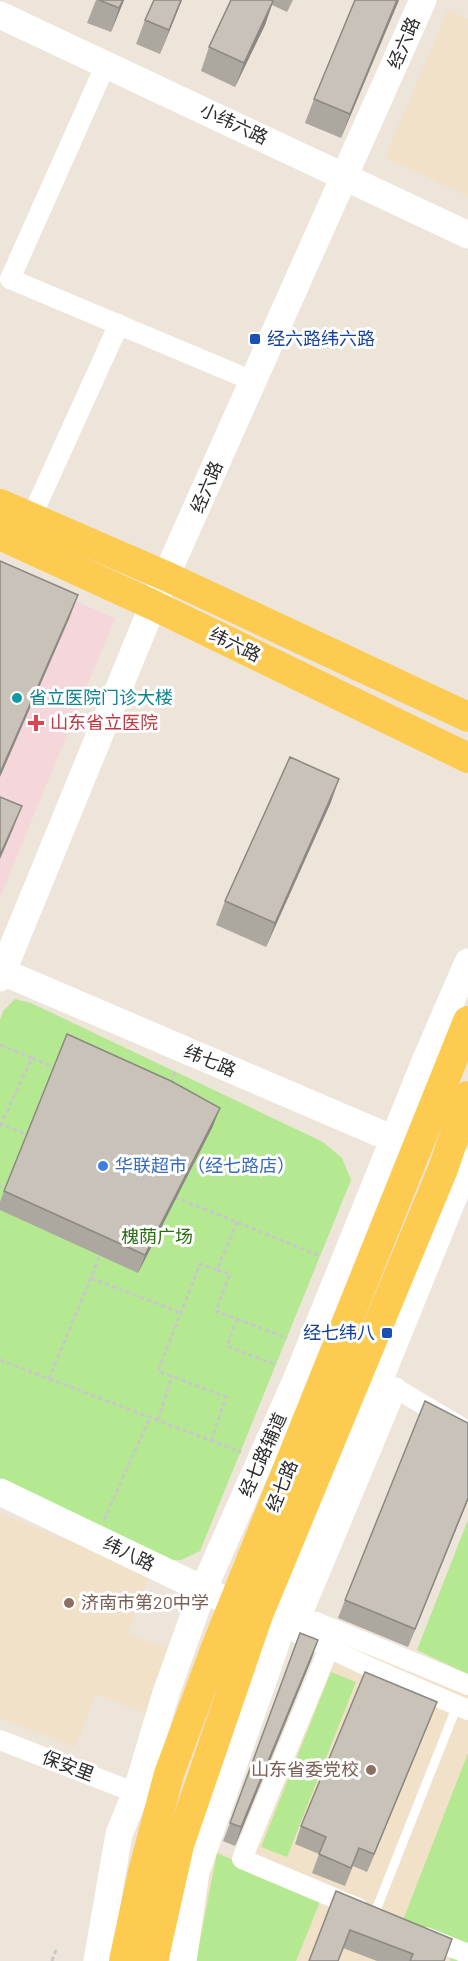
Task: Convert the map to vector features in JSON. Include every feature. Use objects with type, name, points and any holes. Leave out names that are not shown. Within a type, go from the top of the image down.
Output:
[{"type":"main road","name":"纬六路","points":[[0,504],[168,577],[468,717]]},
{"type":"main road","name":"纬六路","points":[[0,535],[153,605],[468,758]]},
{"type":"main road","name":"经七路","points":[[153,1961],[179,1845],[246,1610],[404,1146],[468,1021]]},
{"type":"main road","name":"经七路","points":[[124,1961],[142,1872],[169,1774],[246,1610],[460,1176],[468,1096]]},
{"type":"street","name":"经六路","points":[[1,975],[153,605],[168,577],[423,0]]},
{"type":"street","name":"小纬六路","points":[[0,15],[468,235]]},
{"type":"street","points":[[106,64],[10,279],[253,381]]},
{"type":"street","points":[[31,518],[119,324]]},
{"type":"street","name":"经七路辅道","points":[[97,1961],[119,1833],[136,1793],[166,1693],[203,1590],[404,1146],[468,962]]},
{"type":"street","name":"纬七路","points":[[1,975],[404,1146]]},
{"type":"street","points":[[300,1620],[388,1383],[460,1176]]},
{"type":"street","points":[[246,1610],[285,1611],[388,1383]]},
{"type":"street","points":[[388,1383],[468,1431]]},
{"type":"street","name":"纬八路","points":[[0,1492],[246,1610]]},
{"type":"street","points":[[246,1610],[316,1622],[468,1685]]},
{"type":"street","points":[[246,1610],[463,1708]]},
{"type":"street","points":[[183,1961],[196,1872],[277,1641],[246,1610]]},
{"type":"street","points":[[328,1648],[242,1859],[468,1954]]},
{"type":"street","name":"保安里","points":[[0,1740],[136,1793]]},
{"type":"lane","points":[[374,1915],[463,1708]]},
{"type":"path","points":[[0,1045],[64,1071]]},
{"type":"path","points":[[32,1058],[1,1125],[38,1139]]},
{"type":"path","points":[[168,1090],[175,1072]]},
{"type":"path","points":[[167,1193],[320,1256]]},
{"type":"path","points":[[217,1269],[237,1222]]},
{"type":"path","points":[[48,1379],[105,1245]]},
{"type":"path","points":[[211,1441],[226,1397],[158,1371],[200,1264],[230,1274],[216,1311],[287,1338]]},
{"type":"path","points":[[91,1278],[180,1313]]},
{"type":"path","points":[[237,1319],[227,1346],[276,1365]]},
{"type":"path","points":[[0,1360],[241,1452]]},
{"type":"path","points":[[158,1420],[172,1376]]},
{"type":"path","points":[[96,1538],[150,1417]]},
{"type":"path","points":[[52,1961],[56,1950]]},
{"type":"shaded area","points":[[448,10],[468,19],[468,196],[385,157]]},
{"type":"shaded area","name":"山东省立医院","points":[[0,570],[115,618],[0,897]]},
{"type":"shaded area","name":"济南市第20中学","points":[[0,1514],[151,1572],[127,1633],[180,1653],[155,1717],[96,1694],[75,1747],[0,1718]]},
{"type":"shaded area","name":"山东省委党校","points":[[327,1635],[468,1689],[468,1961],[190,1961],[208,1851],[241,1857]]},
{"type":"green space","name":"槐荫广场","points":[[15,999],[31,1003],[323,1142],[342,1158],[351,1180],[200,1551],[181,1560],[165,1560],[0,1481],[0,1020],[3,1011]]},
{"type":"green space","points":[[468,1520],[468,1674],[417,1650]]},
{"type":"green space","points":[[331,1672],[356,1682],[287,1857],[261,1847]]},
{"type":"green space","points":[[468,1753],[468,1961],[450,1961],[456,1943],[403,1920]]},
{"type":"green space","points":[[217,1853],[321,1899],[296,1961],[196,1961]]},
{"type":"building","points":[[99,0],[123,0],[119,8]]},
{"type":"building","points":[[154,0],[181,0],[169,30],[145,20]]},
{"type":"building","points":[[231,0],[273,1],[244,63],[209,47]]},
{"type":"building","points":[[355,0],[397,0],[350,114],[314,99]]},
{"type":"building","name":"省立医院门诊大楼","points":[[0,561],[78,595],[0,773]]},
{"type":"building","points":[[290,757],[339,779],[275,923],[225,901]]},
{"type":"building","points":[[0,797],[22,806],[0,855]]},
{"type":"building","name":"华联超市（经七路店）","points":[[67,1034],[171,1081],[220,1108],[145,1255],[4,1191]]},
{"type":"building","points":[[425,1401],[468,1423],[468,1498],[415,1629],[345,1600]]},
{"type":"building","points":[[300,1633],[318,1640],[241,1827],[230,1823]]},
{"type":"building","points":[[365,1672],[437,1702],[374,1854],[359,1848],[351,1868],[319,1854],[326,1837],[301,1826]]},
{"type":"building","points":[[336,1891],[452,1939],[444,1961],[410,1961],[413,1954],[350,1930],[338,1961],[309,1961]]},
{"type":"place","name":"经六路纬六路","points":[[255,339]]},
{"type":"place","name":"省立医院门诊大楼","points":[[17,698]]},
{"type":"place","name":"山东省立医院","points":[[36,723]]},
{"type":"place","name":"华联超市（经七路店）","points":[[103,1166]]},
{"type":"place","name":"经七纬八","points":[[387,1333]]},
{"type":"place","name":"济南市第20中学","points":[[69,1603]]},
{"type":"place","name":"山东省委党校","points":[[371,1770]]}]
